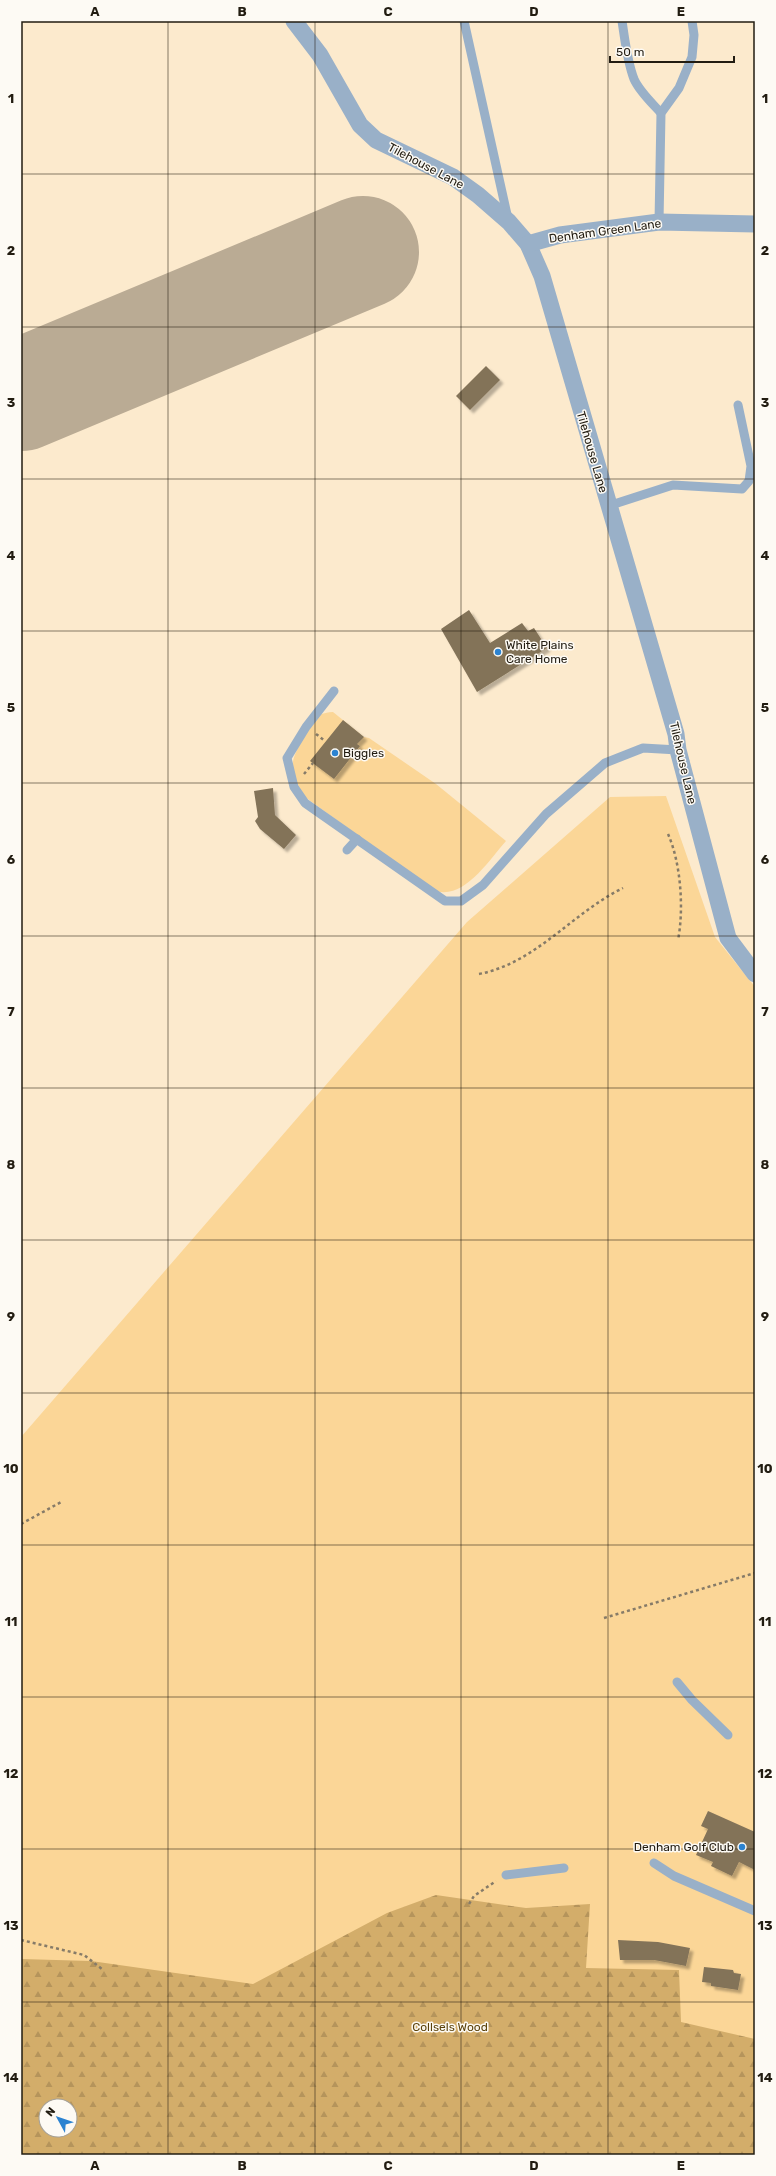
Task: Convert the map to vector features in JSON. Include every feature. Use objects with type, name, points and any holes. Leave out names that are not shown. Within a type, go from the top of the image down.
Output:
[{"type":"street","name":"Tilehouse Lane","points":[[294,21],[320,55],[360,125],[376,140],[452,177],[478,195],[508,222],[528,244],[542,276],[608,506],[650,638],[728,938],[755,974]]},
{"type":"street","name":"Denham Green Lane","points":[[528,244],[560,235],[659,222],[755,224]]},
{"type":"lane","points":[[464,21],[508,222]]},
{"type":"lane","points":[[622,21],[634,79],[648,99],[661,112]]},
{"type":"lane","points":[[659,222],[661,112],[679,88],[692,57],[694,35],[692,21]]},
{"type":"lane","points":[[608,506],[673,485],[742,489],[748,481],[751,466],[738,405]]},
{"type":"lane","points":[[334,691],[306,727],[287,758],[294,787],[305,803],[444,901],[461,901],[483,885],[546,814],[605,763],[643,748],[678,750]]},
{"type":"lane","points":[[347,850],[357,839]]},
{"type":"lane","points":[[677,1682],[692,1700],[728,1735]]},
{"type":"lane","points":[[654,1863],[674,1876],[755,1911]]},
{"type":"lane","points":[[506,1875],[564,1868]]},
{"type":"path","points":[[668,834],[678,873],[682,902],[678,940]]},
{"type":"path","points":[[479,974],[506,966],[538,948],[593,906],[623,888]]},
{"type":"path","points":[[21,1524],[63,1501]]},
{"type":"path","points":[[604,1618],[755,1573]]},
{"type":"path","points":[[469,1904],[474,1896],[506,1875]]},
{"type":"path","points":[[21,1940],[84,1955],[102,1969]]},
{"type":"green space","points":[[327,712],[333,712],[364,737],[369,738],[436,784],[506,841],[474,878],[455,890],[444,892],[433,890],[305,797],[294,776],[294,757],[303,738],[315,719]]},
{"type":"green space","name":"Denham Golf Club","points":[[666,796],[715,937],[755,987],[755,2155],[21,2155],[21,1437],[467,922],[610,797]]},
{"type":"green space","name":"Collsels Wood","points":[[436,1895],[526,1908],[590,1904],[586,1968],[679,1970],[681,2022],[755,2039],[755,2155],[21,2155],[21,1959],[91,1961],[253,1984],[387,1913]]},
{"type":"building","points":[[486,366],[500,380],[470,410],[456,396]]},
{"type":"building","name":"White Plains Care Home","points":[[469,610],[490,643],[522,623],[528,631],[534,628],[547,648],[477,692],[441,629]]},
{"type":"building","name":"Biggles","points":[[343,720],[364,737],[357,744],[360,746],[334,779],[310,761]]},
{"type":"building","points":[[273,788],[275,815],[296,835],[284,849],[260,829],[255,821],[258,817],[254,791]]},
{"type":"building","name":"Denham Golf Club","points":[[708,1811],[755,1832],[755,1870],[739,1862],[732,1876],[711,1866],[713,1862],[696,1855],[708,1829],[701,1826]]},
{"type":"building","points":[[618,1940],[658,1942],[690,1948],[686,1966],[654,1960],[620,1960]]},
{"type":"building","points":[[704,1967],[733,1970],[734,1973],[741,1974],[738,1990],[711,1986],[711,1983],[702,1982]]},
{"type":"runway","points":[[21,395],[363,252]]},
{"type":"place","name":"White Plains Care Home","points":[[498,652]]},
{"type":"place","name":"Biggles","points":[[335,753]]},
{"type":"place","name":"Denham Golf Club","points":[[742,1847]]}]
